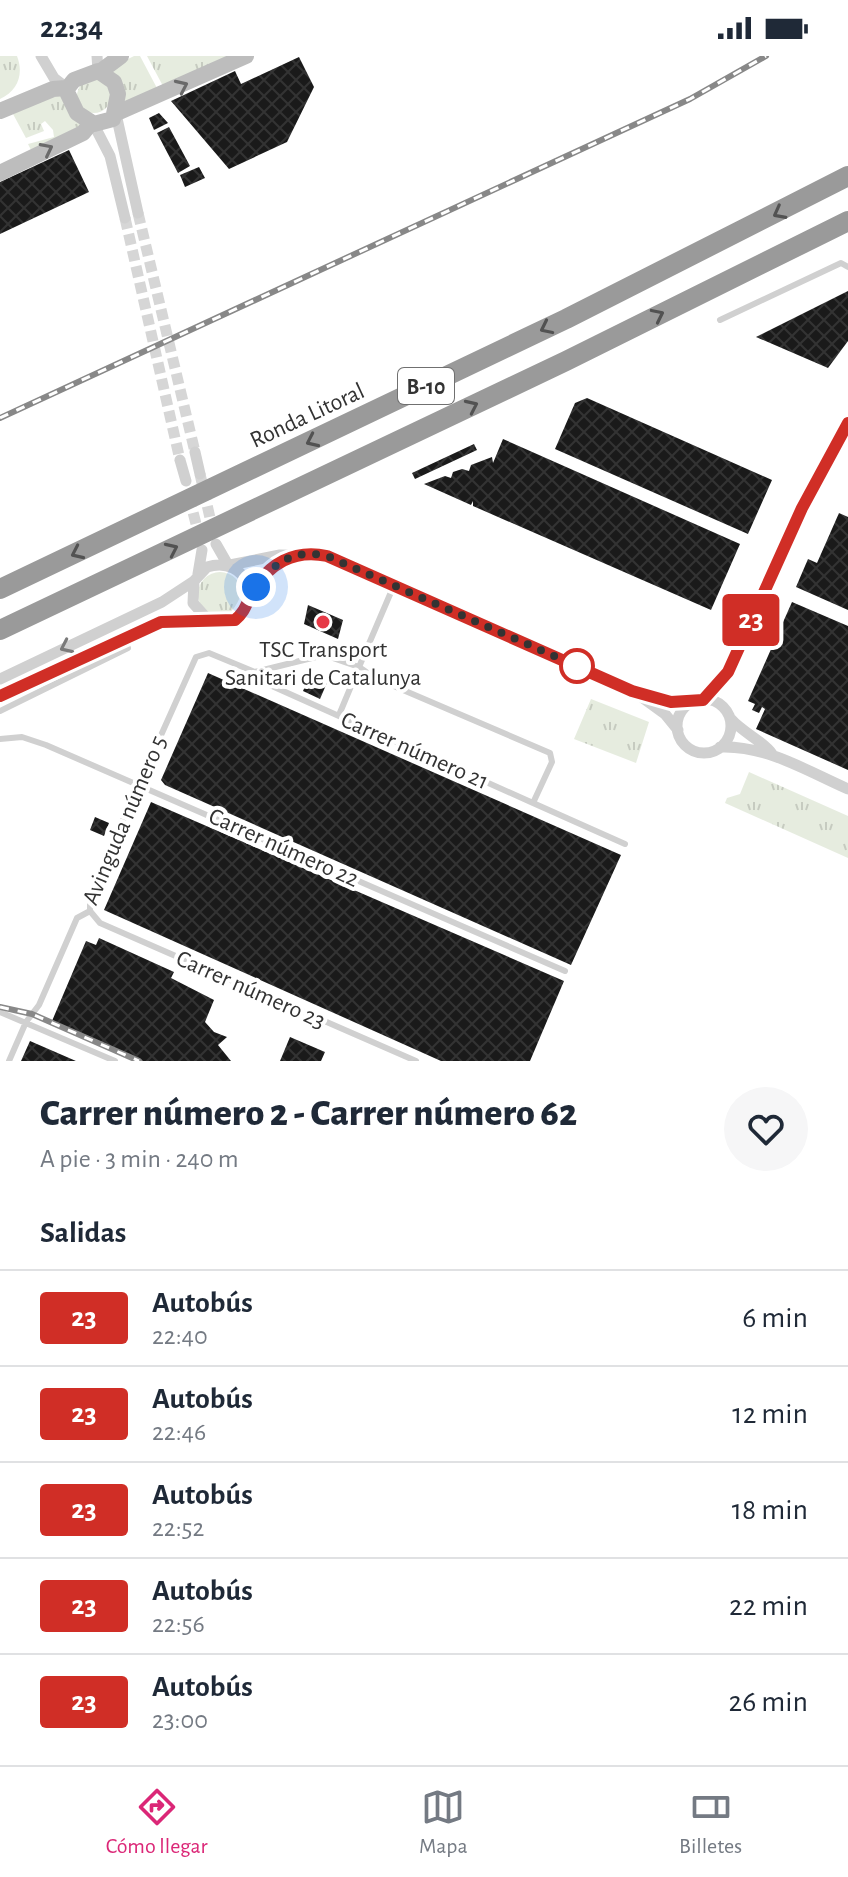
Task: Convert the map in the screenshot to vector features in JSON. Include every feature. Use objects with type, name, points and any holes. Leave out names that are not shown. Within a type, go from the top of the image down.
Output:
[{"type":"highway","name":"Ronda Litoral","points":[[0,589],[566,319],[848,176]]},
{"type":"highway","name":"B-10","points":[[0,630],[566,361],[848,221]]},
{"type":"street","points":[[41,56],[54,78],[67,88],[73,108],[92,123],[110,156],[125,218]]},
{"type":"street","points":[[0,111],[53,89],[67,88],[74,80],[121,56]]},
{"type":"street","points":[[0,173],[83,133],[92,123],[107,121],[116,114],[246,56]]},
{"type":"street","points":[[99,66],[117,88],[116,114],[138,213]]},
{"type":"street","points":[[678,730],[681,714],[728,672],[802,508],[848,423]]},
{"type":"street","points":[[195,452],[200,474]]},
{"type":"street","points":[[180,460],[186,481]]},
{"type":"street","points":[[216,544],[229,565],[247,580],[250,598]]},
{"type":"street","points":[[202,550],[193,603],[209,621]]},
{"type":"street","points":[[0,696],[161,622],[235,620],[247,607],[268,572],[298,553]]},
{"type":"street","points":[[0,679],[162,602],[207,567],[298,553],[327,556],[632,691],[671,702],[720,704],[730,718],[752,739],[769,747],[772,754]]},
{"type":"street","points":[[632,691],[665,714],[678,730],[684,744],[695,751],[707,753],[720,747],[750,748],[772,754],[848,789]]},
{"type":"street","points":[[720,747],[730,734],[730,718]]},
{"type":"lane","points":[[720,320],[841,263],[848,267]]},
{"type":"lane","points":[[339,715],[394,585]]},
{"type":"lane","points":[[0,711],[128,648],[125,638]]},
{"type":"lane","name":"Carrer número 21","points":[[193,661],[199,654],[209,653],[260,672],[263,682],[625,844]]},
{"type":"lane","points":[[260,672],[330,655],[359,667]]},
{"type":"lane","name":"Avinguda número 5","points":[[9,1061],[26,1022],[39,1005],[77,918],[90,911],[90,894],[193,661]]},
{"type":"lane","name":"Carrer número 21","points":[[359,667],[375,678],[550,753],[552,762],[533,803]]},
{"type":"lane","name":"Carrer número 22","points":[[0,739],[33,740],[565,971]]},
{"type":"lane","name":"Carrer número 23","points":[[90,911],[100,923],[416,1061]]},
{"type":"lane","points":[[0,1012],[115,1061]]},
{"type":"green space","points":[[0,56],[17,56],[20,69],[15,87],[0,99]]},
{"type":"green space","points":[[140,56],[158,90],[125,105],[113,72],[116,65]]},
{"type":"green space","points":[[147,56],[230,56],[164,88]]},
{"type":"green space","points":[[94,79],[106,84],[111,96],[106,108],[94,113],[82,108],[77,96],[82,84]]},
{"type":"green space","points":[[60,95],[82,125],[31,150],[28,144],[54,137],[53,130],[45,121],[41,124],[44,131],[26,138],[13,114],[42,99]]},
{"type":"green space","points":[[220,572],[236,578],[242,594],[236,610],[220,616],[204,610],[198,594],[204,578]]},
{"type":"green space","points":[[591,699],[649,722],[636,763],[574,739]]},
{"type":"green space","points":[[749,772],[848,816],[848,858],[725,803],[727,798],[740,794]]},
{"type":"building","points":[[299,57],[314,87],[287,142],[229,169],[171,101],[235,71],[241,84]]},
{"type":"building","points":[[159,113],[168,123],[154,130],[149,118]]},
{"type":"building","points":[[169,127],[190,166],[178,173],[157,133]]},
{"type":"building","points":[[69,150],[89,192],[0,234],[0,182]]},
{"type":"building","points":[[199,167],[205,178],[185,187],[180,175]]},
{"type":"building","points":[[848,291],[848,341],[828,368],[756,337]]},
{"type":"building","points":[[587,398],[772,480],[748,534],[555,449],[575,403]]},
{"type":"building","points":[[503,439],[740,544],[711,610],[473,506],[473,501],[471,505],[424,484],[445,476],[451,478],[453,472],[462,469],[469,471],[471,465],[492,457],[493,463]]},
{"type":"building","points":[[474,444],[477,450],[415,479],[412,473]]},
{"type":"building","points":[[839,513],[848,517],[848,610],[796,587],[808,559],[817,563]]},
{"type":"building","points":[[792,602],[848,626],[848,770],[756,729],[765,709],[762,707],[759,713],[752,710],[755,704],[748,701]]},
{"type":"building","name":"TSC Transport Sanitari de Catalunya","points":[[308,605],[343,620],[338,639],[304,624]]},
{"type":"building","points":[[312,671],[329,678],[320,699],[303,691]]},
{"type":"building","points":[[208,673],[621,855],[571,965],[165,785],[161,780]]},
{"type":"building","points":[[151,802],[564,981],[530,1061],[441,1061],[104,910]]},
{"type":"building","points":[[95,817],[109,823],[104,836],[90,830]]},
{"type":"building","points":[[99,938],[174,972],[171,978],[214,1000],[205,1022],[214,1032],[227,1037],[218,1045],[231,1061],[143,1061],[52,1021],[86,941],[96,945]]},
{"type":"building","points":[[290,1037],[325,1052],[321,1061],[280,1061]]},
{"type":"building","points":[[30,1041],[76,1061],[21,1061]]},
{"type":"tunnel","points":[[138,213],[195,452]]},
{"type":"tunnel","points":[[125,218],[180,460]]},
{"type":"tunnel","points":[[200,474],[213,531]]},
{"type":"tunnel","points":[[189,497],[200,539]]},
{"type":"railway","points":[[0,418],[690,99],[766,56]]},
{"type":"railway","points":[[0,1007],[32,1014],[139,1061]]},
{"type":"bus line","name":"23","points":[[0,696],[161,622],[184,619],[226,623],[235,620],[247,607],[252,593],[268,572],[283,560],[306,553],[327,556],[632,691],[671,702],[703,700],[728,672],[802,508],[848,423]]},
{"type":"place","name":"TSC Transport Sanitari de Catalunya","points":[[323,622]]},
{"type":"route","points":[[256,587],[275,566],[298,553],[327,556],[577,666]]}]
